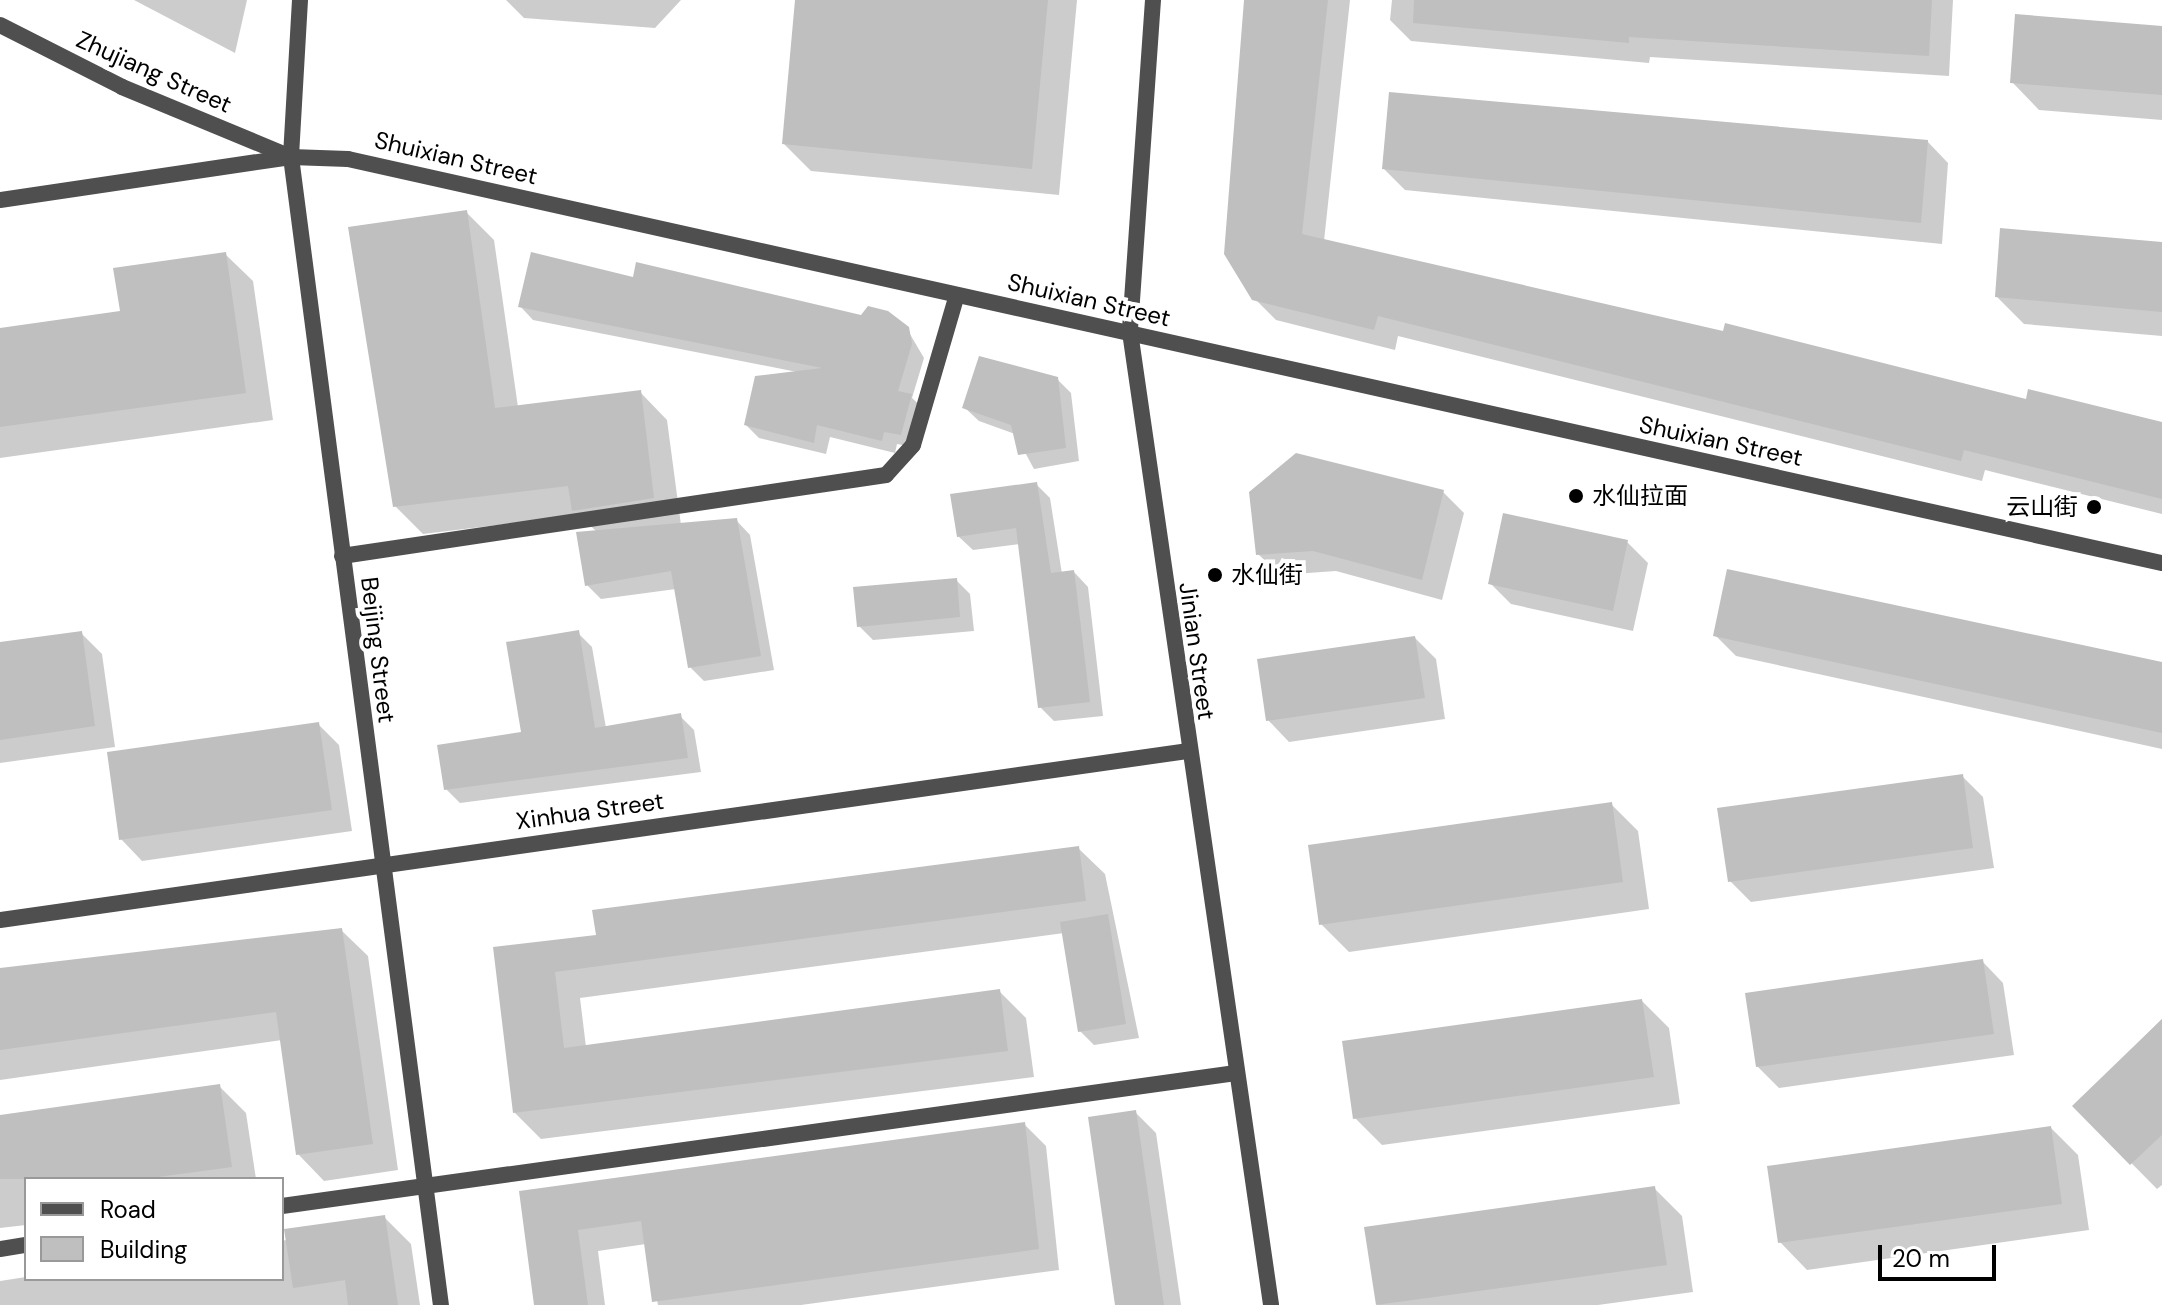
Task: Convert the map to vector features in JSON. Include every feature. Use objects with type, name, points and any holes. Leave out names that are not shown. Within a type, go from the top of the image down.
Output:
[{"type":"street","name":"Beijing Street","points":[[300,0],[291,157],[381,865],[441,1305]]},
{"type":"street","name":"Jinian Street","points":[[1153,0],[1130,332],[1187,751],[1271,1305]]},
{"type":"street","name":"Zhujiang Street","points":[[0,25],[122,87],[291,157]]},
{"type":"street","name":"Shuixian Street","points":[[0,200],[291,157],[348,159],[2162,563]]},
{"type":"street","points":[[342,556],[886,475],[913,445],[957,295]]},
{"type":"street","name":"Xinhua Street","points":[[0,920],[1187,751]]},
{"type":"street","points":[[284,1206],[1236,1073]]},
{"type":"street","points":[[0,1249],[24,1245]]},
{"type":"building","points":[[795,0],[1048,0],[1032,169],[782,144]]},
{"type":"building","points":[[1244,0],[1328,0],[1302,234],[1723,331],[1725,323],[2026,399],[2028,389],[2162,422],[2162,499],[1964,450],[1961,461],[1378,316],[1374,330],[1252,300],[1224,254]]},
{"type":"building","points":[[1414,0],[1932,0],[1929,56],[1629,37],[1629,43],[1413,23]]},
{"type":"building","points":[[2015,14],[2162,26],[2162,95],[2010,83]]},
{"type":"building","points":[[1389,92],[1928,140],[1921,223],[1382,169]]},
{"type":"building","points":[[467,210],[495,408],[641,390],[654,498],[572,511],[568,486],[393,507],[348,227]]},
{"type":"building","points":[[2000,228],[2162,242],[2162,312],[1995,297]]},
{"type":"building","points":[[226,252],[246,393],[0,427],[0,328],[120,311],[113,268]]},
{"type":"building","points":[[531,252],[633,277],[636,262],[861,315],[868,306],[888,311],[909,327],[912,344],[898,391],[912,394],[901,435],[884,432],[882,441],[817,425],[814,443],[744,425],[755,376],[822,368],[518,307]]},
{"type":"building","points":[[979,356],[1058,377],[1066,448],[1018,455],[1011,425],[962,408]]},
{"type":"building","points":[[1296,453],[1444,490],[1422,580],[1313,551],[1256,555],[1249,492]]},
{"type":"building","points":[[1037,482],[1051,573],[1074,570],[1090,702],[1038,708],[1016,528],[957,537],[950,494]]},
{"type":"building","points":[[1503,513],[1628,540],[1613,611],[1488,584]]},
{"type":"building","points":[[737,518],[761,656],[688,668],[671,571],[585,586],[576,532]]},
{"type":"building","points":[[1727,569],[2162,662],[2162,733],[1713,636]]},
{"type":"building","points":[[957,578],[960,617],[857,627],[853,587]]},
{"type":"building","points":[[579,630],[595,728],[681,713],[688,758],[444,790],[437,745],[521,732],[506,642]]},
{"type":"building","points":[[82,631],[95,726],[0,740],[0,642]]},
{"type":"building","points":[[1415,636],[1425,698],[1266,721],[1257,659]]},
{"type":"building","points":[[319,722],[332,810],[119,840],[107,752]]},
{"type":"building","points":[[1963,774],[1973,848],[1728,882],[1717,808]]},
{"type":"building","points":[[1612,802],[1623,882],[1319,925],[1308,845]]},
{"type":"building","points":[[1079,846],[1086,901],[555,972],[564,1048],[1000,989],[1008,1051],[513,1113],[493,947],[596,935],[592,910]]},
{"type":"building","points":[[1108,914],[1126,1024],[1078,1032],[1060,922]]},
{"type":"building","points":[[342,928],[373,1144],[296,1155],[276,1012],[0,1050],[0,968]]},
{"type":"building","points":[[1983,959],[1994,1034],[1756,1067],[1745,993]]},
{"type":"building","points":[[1642,999],[1654,1077],[1353,1119],[1342,1041]]},
{"type":"building","points":[[2162,1019],[2162,1135],[2130,1165],[2072,1106]]},
{"type":"building","points":[[220,1084],[232,1167],[158,1177],[0,1179],[0,1115]]},
{"type":"building","points":[[1136,1110],[1164,1305],[1115,1305],[1088,1117]]},
{"type":"building","points":[[1025,1122],[1039,1249],[652,1302],[641,1221],[578,1230],[588,1305],[534,1305],[519,1191]]},
{"type":"building","points":[[2051,1126],[2062,1204],[1778,1243],[1767,1166]]},
{"type":"building","points":[[1655,1186],[1667,1265],[1376,1305],[1364,1227]]},
{"type":"building","points":[[385,1215],[398,1305],[348,1305],[345,1280],[293,1288],[284,1229]]},
{"type":"place","name":"水仙拉面","points":[[1576,496]]},
{"type":"place","name":"云山街","points":[[2094,507]]},
{"type":"place","name":"水仙街","points":[[1215,575]]}]
